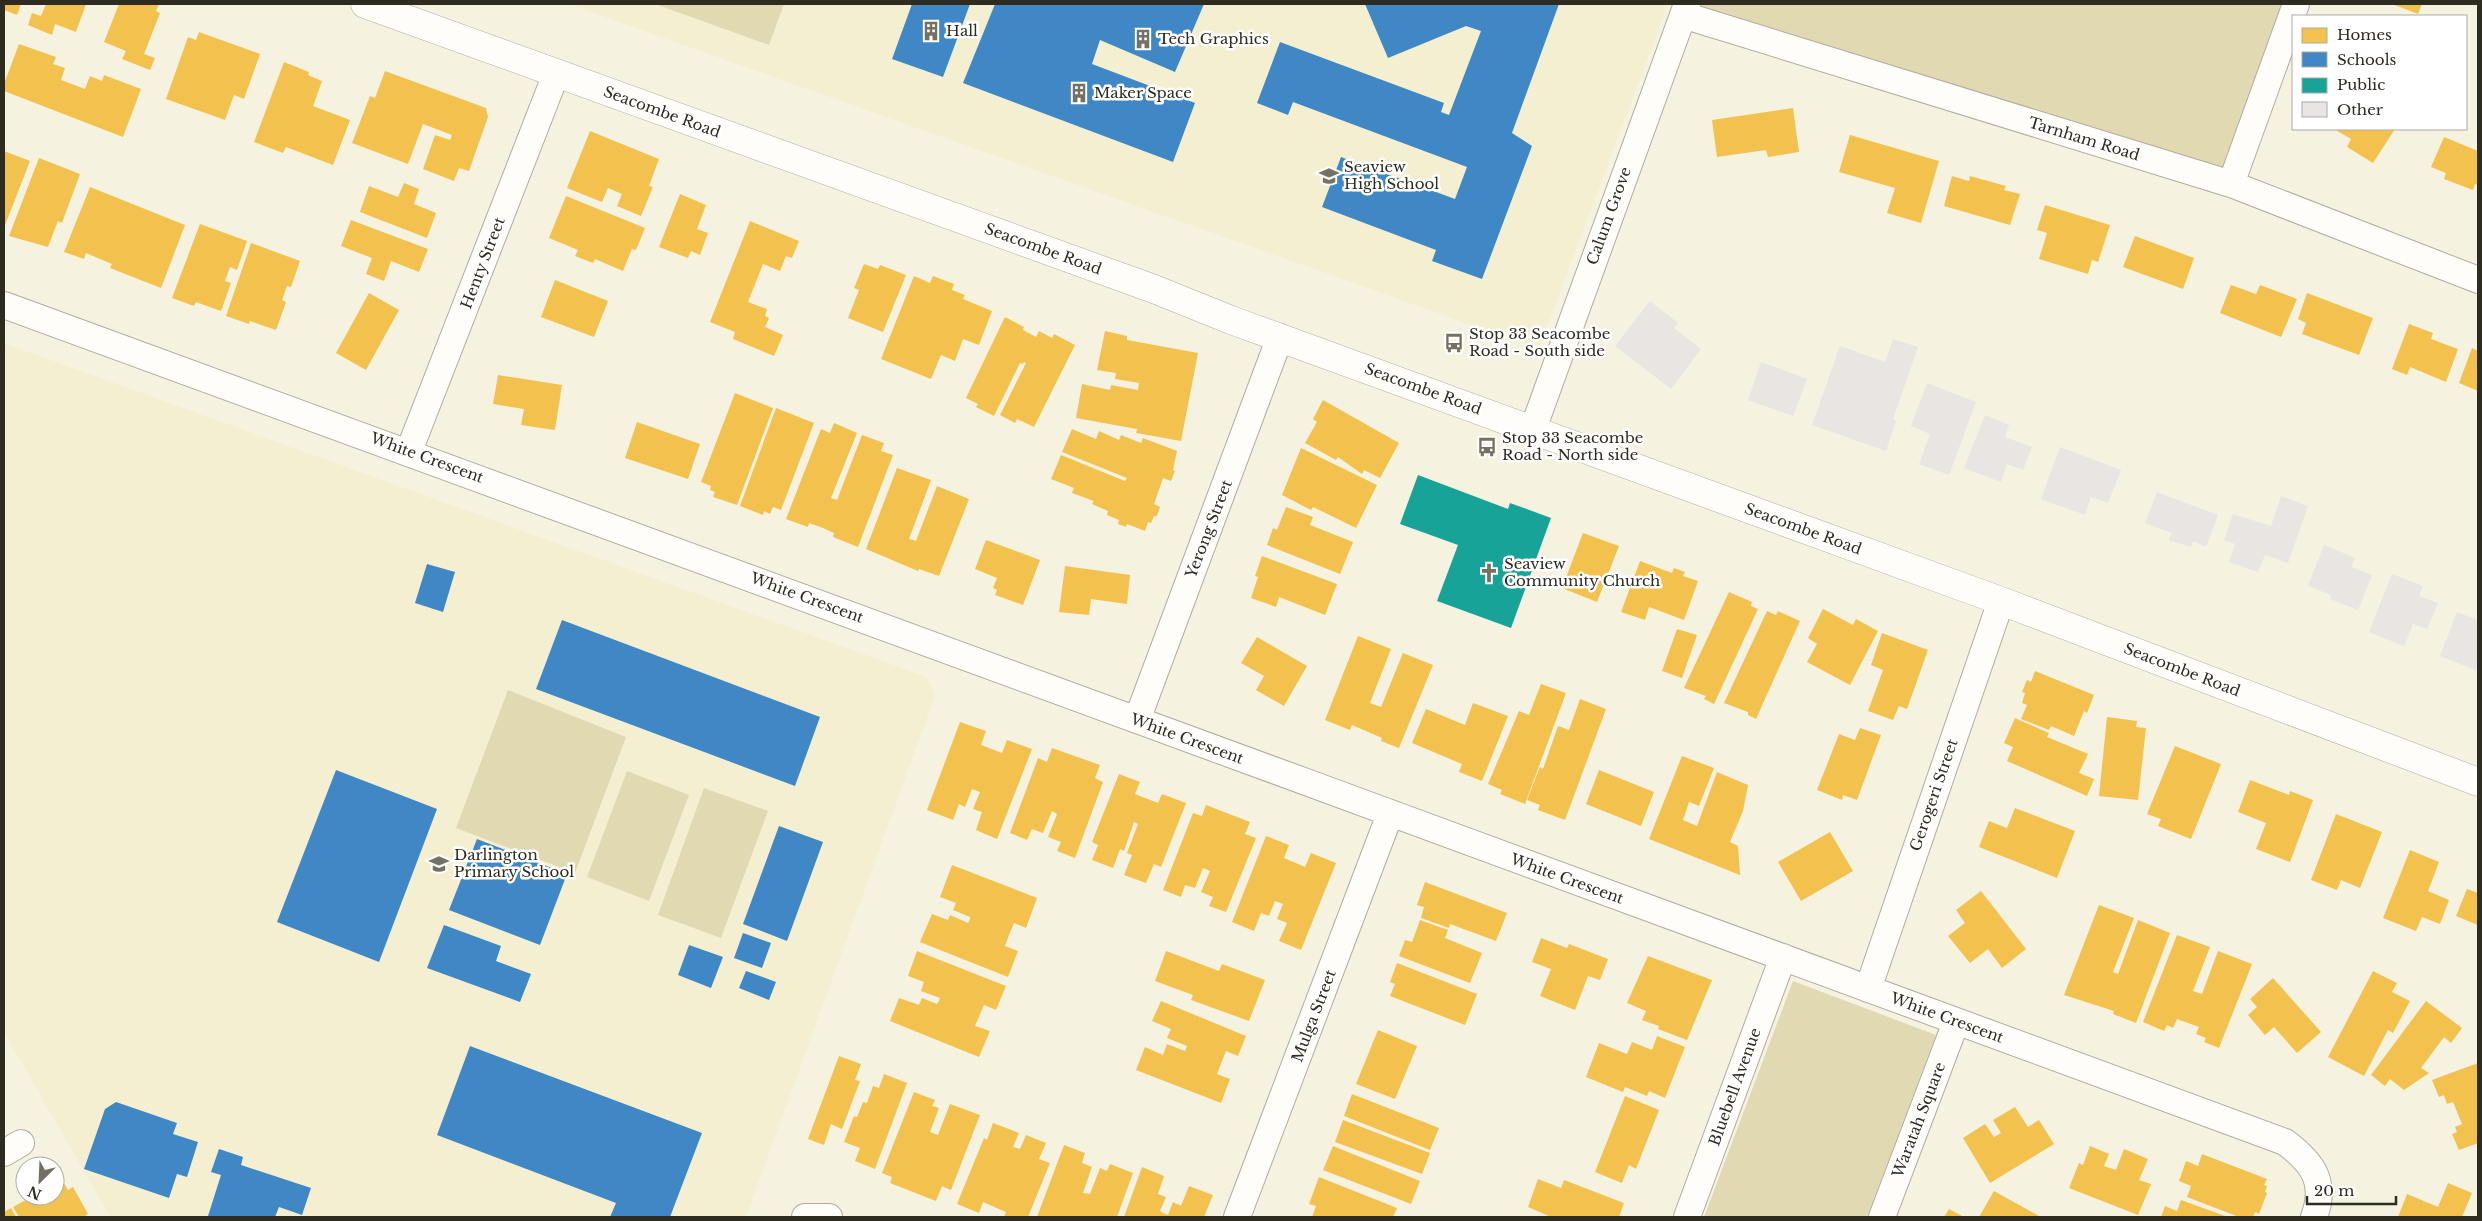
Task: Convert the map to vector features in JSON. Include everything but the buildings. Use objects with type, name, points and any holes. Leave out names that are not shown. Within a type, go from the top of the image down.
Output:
[{"type":"main road","name":"Seacombe Road","points":[[365,4],[1154,289],[2001,602],[2478,782]]},
{"type":"street","points":[[2230,184],[2296,4]]},
{"type":"street","name":"Tarnham Road","points":[[1685,9],[2230,184],[2478,280]]},
{"type":"street","name":"Calum Grove","points":[[1533,429],[1685,9]]},
{"type":"street","name":"Henty Street","points":[[410,451],[556,74]]},
{"type":"street","name":"White Crescent","points":[[4,305],[410,451],[1390,814],[2285,1142],[2301,1154],[2312,1167],[2320,1186],[2318,1206],[2314,1217]]},
{"type":"street","name":"Yerong Street","points":[[1137,720],[1280,337]]},
{"type":"street","name":"Gerogeri Street","points":[[1868,989],[2001,602]]},
{"type":"street","name":"Mulga Street","points":[[1237,1217],[1390,814]]},
{"type":"street","name":"Bluebell Avenue","points":[[1688,1217],[1783,957]]},
{"type":"street","name":"Waratah Square","points":[[1882,1217],[1956,1022]]},
{"type":"street","points":[[805,1217],[829,1217]]},
{"type":"shaded area","name":"Seaview High School","points":[[568,4],[1668,4],[1539,349]]},
{"type":"shaded area","points":[[655,4],[784,4],[769,45]]},
{"type":"shaded area","points":[[1696,4],[2290,4],[2227,176],[1693,12]]},
{"type":"shaded area","name":"Darlington Primary School","points":[[4,343],[927,677],[935,696],[746,1217],[110,1217],[4,1032]]},
{"type":"shaded area","points":[[508,690],[626,737],[575,873],[456,828]]},
{"type":"shaded area","points":[[627,771],[689,795],[649,901],[587,877]]},
{"type":"shaded area","points":[[704,788],[768,811],[721,938],[658,915]]},
{"type":"shaded area","points":[[1793,981],[1936,1035],[1867,1217],[1704,1217]]},
{"type":"place","name":"Hall","points":[[931,31]]},
{"type":"place","name":"Tech Graphics","points":[[1143,39]]},
{"type":"place","name":"Maker Space","points":[[1079,93]]},
{"type":"place","name":"Seaview High School","points":[[1329,176]]},
{"type":"place","name":"Stop 33 Seacombe Road - South side","points":[[1454,343]]},
{"type":"place","name":"Stop 33 Seacombe Road - North side","points":[[1487,447]]},
{"type":"place","name":"Seaview Community Church","points":[[1489,573]]},
{"type":"place","name":"Darlington Primary School","points":[[439,864]]}]
